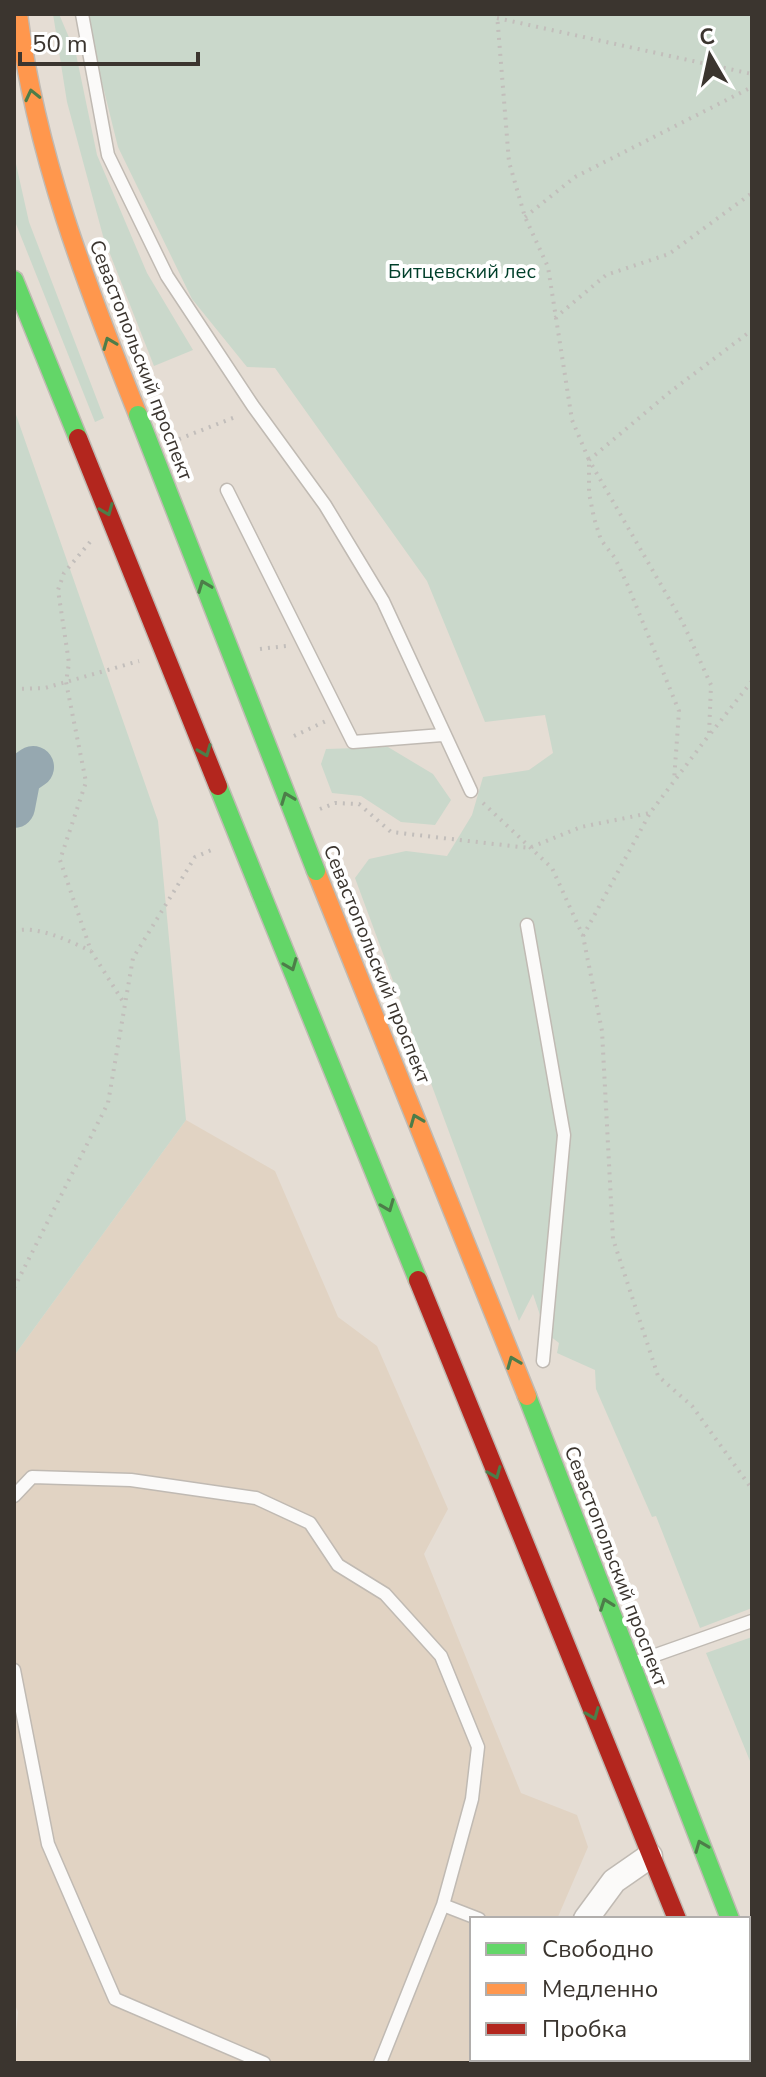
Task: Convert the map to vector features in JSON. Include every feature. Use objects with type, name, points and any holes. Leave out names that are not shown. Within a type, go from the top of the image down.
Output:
[{"type":"main road","name":"Севастопольский проспект","points":[[18,14],[21,49],[46,156],[85,281],[316,871],[551,1457],[729,1917]]},
{"type":"main road","points":[[14,280],[676,1917]]},
{"type":"street","points":[[587,1917],[614,1881],[650,1856]]},
{"type":"lane","points":[[82,14],[108,155],[167,276],[255,409],[325,505],[383,601],[442,735],[471,791]]},
{"type":"lane","points":[[227,490],[301,644],[353,742],[442,735]]},
{"type":"lane","points":[[527,925],[564,1135],[543,1361]]},
{"type":"lane","points":[[14,1496],[32,1477],[131,1480],[256,1498],[310,1523],[338,1565],[385,1594],[441,1656],[478,1747],[472,1799],[443,1905],[380,2063]]},
{"type":"lane","points":[[630,1665],[752,1621]]},
{"type":"lane","points":[[14,1670],[48,1844],[115,1999],[264,2063]]},
{"type":"lane","points":[[443,1905],[474,1917]]},
{"type":"path","points":[[709,735],[711,685],[683,623],[589,460],[572,420],[548,267],[525,217],[509,162],[497,16],[752,74]]},
{"type":"path","points":[[525,217],[575,177],[752,87]]},
{"type":"path","points":[[555,318],[606,275],[669,254],[752,193]]},
{"type":"path","points":[[674,781],[679,711],[622,572],[601,540],[589,493],[589,460],[670,392],[752,330]]},
{"type":"path","points":[[178,439],[255,409]]},
{"type":"path","points":[[90,542],[64,573],[58,590],[69,663],[66,682],[86,782],[60,860],[91,951],[124,1003]]},
{"type":"path","points":[[260,649],[301,644]]},
{"type":"path","points":[[14,689],[66,682],[136,662]]},
{"type":"path","points":[[583,936],[650,813],[752,681]]},
{"type":"path","points":[[294,736],[339,715]]},
{"type":"path","points":[[471,791],[552,868],[583,936],[602,1031],[613,1239],[658,1376],[692,1406],[752,1489]]},
{"type":"path","points":[[335,803],[359,804],[391,832],[529,848],[581,827],[650,813]]},
{"type":"path","points":[[14,1288],[108,1103],[133,958],[195,857]]},
{"type":"path","points":[[14,931],[22,929],[63,938],[91,951]]},
{"type":"shaded area","points":[[186,1120],[275,1171],[338,1317],[377,1346],[448,1509],[424,1554],[521,1793],[577,1815],[588,1847],[558,1917],[470,1917],[470,2061],[494,2063],[18,2063],[14,2057],[18,2012],[14,2002],[14,1356]]},
{"type":"green space","points":[[53,14],[59,14],[76,54],[97,155],[147,273],[193,350],[154,366],[103,236],[67,102]]},
{"type":"green space","name":"Битцевский лес","points":[[85,14],[752,14],[752,1608],[700,1628],[656,1516],[652,1517],[596,1389],[595,1370],[557,1353],[559,1343],[546,1333],[533,1294],[519,1321],[355,878],[369,859],[406,851],[447,856],[472,815],[483,777],[529,770],[553,753],[545,715],[485,722],[427,581],[275,368],[247,367],[192,299],[118,147]]},
{"type":"green space","points":[[14,155],[29,222],[104,418],[95,422],[14,219]]},
{"type":"green space","points":[[14,409],[158,821],[186,1120],[14,1356]]},
{"type":"green space","points":[[388,747],[433,774],[451,800],[435,825],[401,822],[361,796],[332,793],[321,764],[326,749]]},
{"type":"green space","points":[[752,1637],[752,1766],[706,1653]]},
{"type":"green space","points":[[676,2061],[676,2063],[535,2063]]},
{"type":"waterway","points":[[14,807],[20,776],[33,767]]},
{"type":"waterway","points":[[14,775],[20,776]]},
{"type":"traffic: fast","points":[[14,280],[78,438]]},
{"type":"traffic: fast","points":[[138,415],[316,871]]},
{"type":"traffic: fast","points":[[218,786],[261,893]]},
{"type":"traffic: fast","points":[[261,893],[418,1280]]},
{"type":"traffic: fast","points":[[527,1396],[729,1917]]},
{"type":"traffic: fast","points":[[750,1969],[752,1974]]},
{"type":"traffic: slow","points":[[18,14],[26,66],[50,168],[82,268],[138,415]]},
{"type":"traffic: slow","points":[[316,871],[527,1396]]},
{"type":"traffic: jam","points":[[78,438],[218,786]]},
{"type":"traffic: jam","points":[[418,1280],[676,1917]]}]
